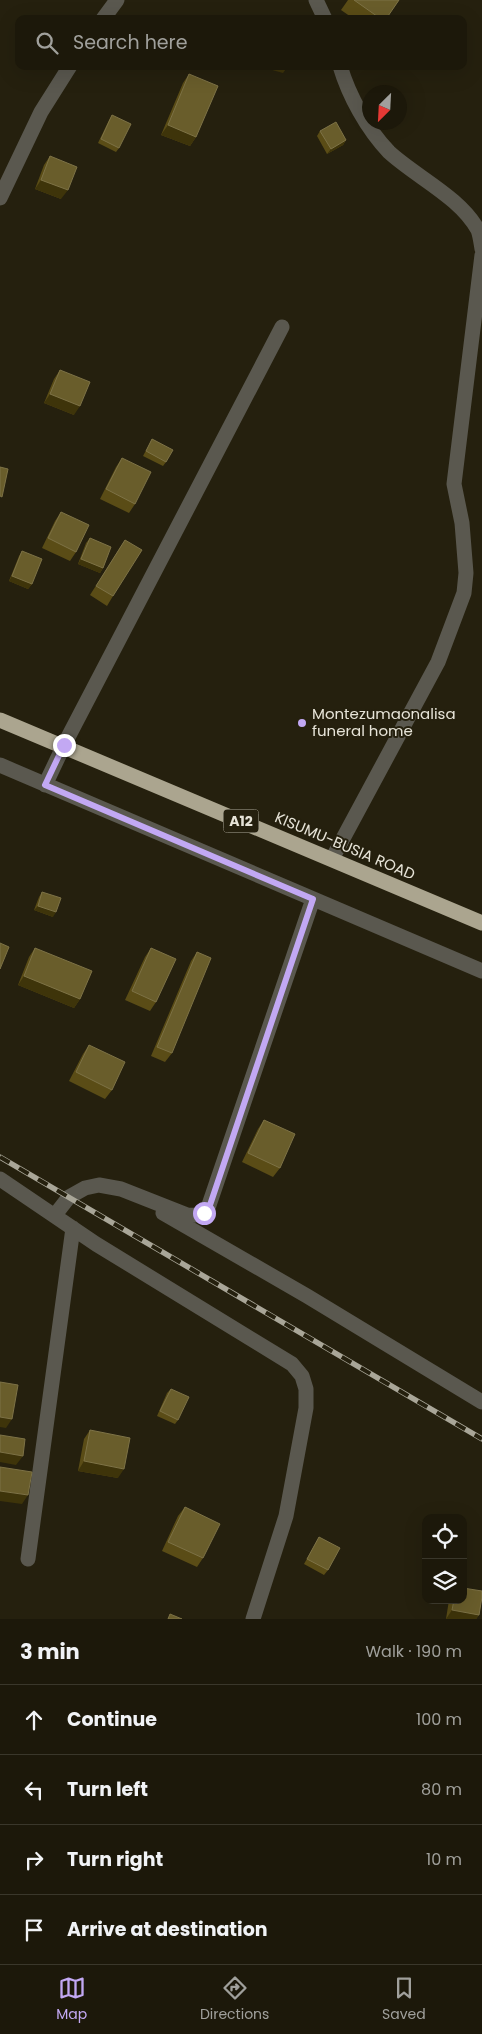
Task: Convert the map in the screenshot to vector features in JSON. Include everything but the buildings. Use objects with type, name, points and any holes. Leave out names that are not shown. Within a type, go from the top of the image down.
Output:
[{"type":"highway","name":"KISUMU-BUSIA ROAD","points":[[0,720],[64,745],[482,923]]},
{"type":"street","points":[[106,15],[117,0]]},
{"type":"street","points":[[316,0],[323,15]]},
{"type":"street","points":[[0,198],[41,112],[67,70]]},
{"type":"street","points":[[341,70],[346,86],[370,128],[389,152],[448,198],[466,215],[478,231],[482,249]]},
{"type":"street","points":[[332,859],[438,662],[464,593],[466,573],[462,523],[454,484],[482,255]]},
{"type":"street","points":[[45,785],[64,745],[282,327]]},
{"type":"street","points":[[0,765],[482,971]]},
{"type":"street","points":[[55,1215],[69,1197],[85,1188],[99,1185],[121,1189],[187,1215],[198,1216],[204,1213],[210,1205],[313,899]]},
{"type":"street","points":[[0,1179],[73,1228],[292,1364],[302,1376],[306,1389],[306,1408],[286,1516],[253,1619]]},
{"type":"street","points":[[121,1189],[307,1296],[482,1402]]},
{"type":"street","points":[[28,1559],[73,1228]]},
{"type":"railway","points":[[0,1157],[482,1439]]},
{"type":"place","name":"Montezumaonalisa funeral home","points":[[302,723]]},
{"type":"route","points":[[64,745],[45,785],[313,899],[210,1205],[204,1213]]}]
